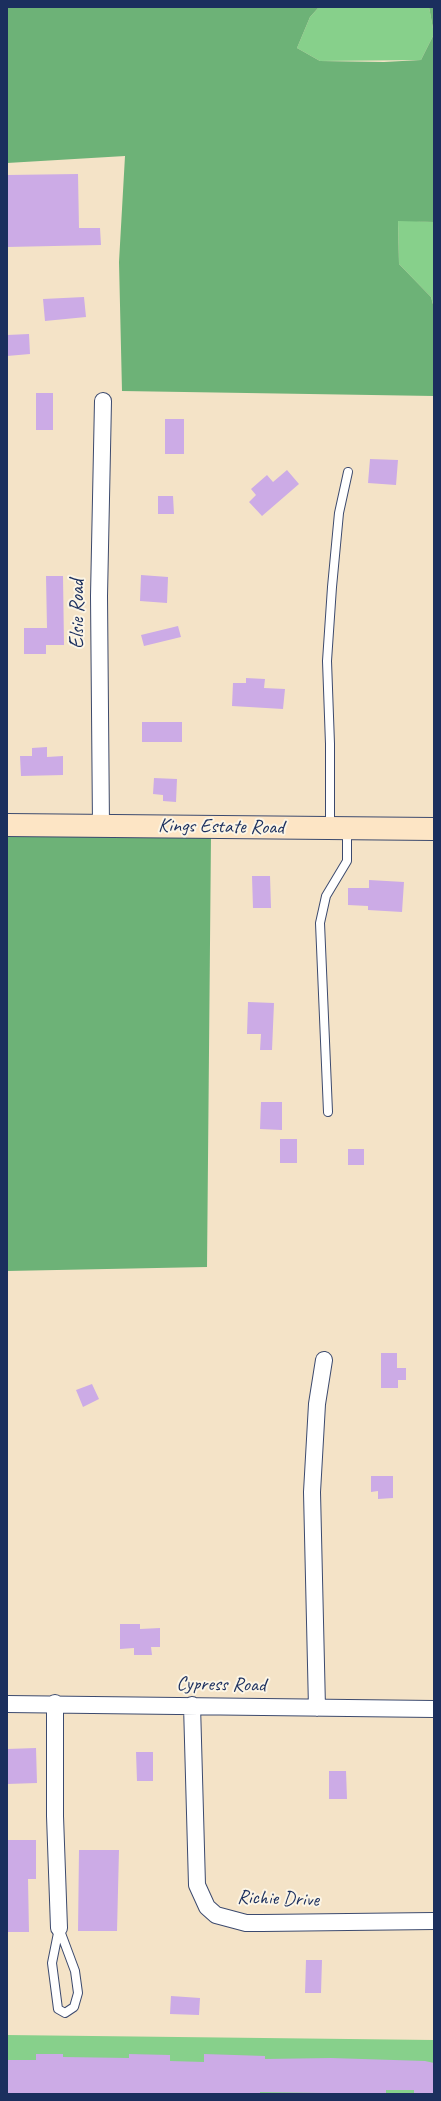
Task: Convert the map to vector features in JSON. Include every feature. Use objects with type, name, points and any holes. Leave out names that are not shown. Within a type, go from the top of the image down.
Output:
[{"type":"street","name":"Elsie Road","points":[[101,826],[99,596],[103,401]]},
{"type":"street","name":"Kings Estate Road","points":[[7,825],[434,829]]},
{"type":"street","points":[[317,1708],[312,1492],[317,1411],[324,1360]]},
{"type":"street","points":[[55,1703],[55,1816],[59,1928]]},
{"type":"street","name":"Cypress Road","points":[[7,1704],[55,1703],[434,1709]]},
{"type":"street","name":"Richie Drive","points":[[192,1705],[198,1885],[201,1896],[207,1907],[216,1915],[246,1923],[434,1921]]},
{"type":"lane","points":[[328,1112],[320,923],[326,896],[348,861],[339,828],[330,744],[327,661],[339,513],[348,472]]},
{"type":"lane","points":[[59,1928],[76,1971],[78,1993],[74,2007],[65,2013],[58,2009],[52,1963],[59,1928]]},
{"type":"green space","points":[[7,7],[319,7],[310,17],[297,48],[320,61],[384,62],[421,60],[434,34],[434,222],[398,221],[399,264],[431,297],[434,308],[434,396],[122,391],[119,262],[125,156],[7,163]]},
{"type":"green space","points":[[319,7],[429,7],[434,34],[421,60],[320,61],[297,48],[310,17]]},
{"type":"green space","points":[[429,7],[434,7],[434,34]]},
{"type":"green space","points":[[398,220],[434,222],[434,308],[431,297],[399,264]]},
{"type":"green space","points":[[7,834],[211,835],[207,1267],[7,1271]]},
{"type":"green space","points":[[7,2035],[434,2040],[434,2094],[7,2094]]},
{"type":"building","points":[[78,174],[79,228],[100,228],[101,245],[7,247],[7,175]]},
{"type":"building","points":[[84,297],[86,317],[45,321],[43,299]]},
{"type":"building","points":[[29,334],[30,354],[7,356],[7,335]]},
{"type":"building","points":[[36,393],[53,393],[53,430],[36,430]]},
{"type":"building","points":[[165,419],[184,419],[184,454],[165,454]]},
{"type":"building","points":[[370,459],[398,460],[396,485],[368,483]]},
{"type":"building","points":[[287,470],[299,484],[262,516],[249,502],[256,495],[251,489],[267,475],[273,482]]},
{"type":"building","points":[[158,496],[173,496],[174,514],[158,514]]},
{"type":"building","points":[[141,575],[168,577],[167,603],[140,601]]},
{"type":"building","points":[[46,576],[63,576],[64,645],[46,645],[46,654],[24,654],[24,628],[47,628]]},
{"type":"building","points":[[178,626],[181,637],[144,646],[141,635]]},
{"type":"building","points":[[246,678],[265,679],[264,688],[285,689],[283,709],[232,706],[233,683],[246,683]]},
{"type":"building","points":[[142,722],[182,722],[182,742],[142,742]]},
{"type":"building","points":[[47,747],[47,757],[63,756],[63,775],[21,776],[20,756],[32,756],[32,748]]},
{"type":"building","points":[[154,778],[177,779],[176,802],[163,801],[163,795],[153,794]]},
{"type":"building","points":[[252,876],[270,876],[271,908],[253,908]]},
{"type":"building","points":[[369,880],[404,882],[402,912],[368,910],[368,906],[348,905],[348,888],[369,888]]},
{"type":"building","points":[[248,1002],[274,1003],[272,1050],[260,1050],[261,1034],[247,1034]]},
{"type":"building","points":[[261,1102],[282,1102],[282,1130],[260,1129]]},
{"type":"building","points":[[280,1139],[297,1139],[297,1163],[280,1163]]},
{"type":"building","points":[[348,1149],[364,1149],[364,1165],[348,1165]]},
{"type":"building","points":[[381,1353],[397,1353],[397,1368],[406,1368],[406,1380],[398,1380],[398,1388],[381,1388]]},
{"type":"building","points":[[92,1384],[99,1399],[83,1407],[76,1390]]},
{"type":"building","points":[[371,1476],[393,1476],[393,1498],[378,1499],[378,1491],[371,1492]]},
{"type":"building","points":[[120,1624],[140,1624],[140,1629],[160,1628],[160,1647],[151,1647],[152,1655],[134,1655],[134,1648],[120,1649]]},
{"type":"building","points":[[36,1748],[37,1783],[7,1784],[7,1749]]},
{"type":"building","points":[[136,1752],[153,1752],[153,1781],[137,1781]]},
{"type":"building","points":[[329,1771],[346,1771],[347,1799],[329,1799]]},
{"type":"building","points":[[7,1840],[36,1840],[36,1879],[28,1879],[29,1932],[7,1932]]},
{"type":"building","points":[[79,1850],[119,1850],[117,1931],[78,1931]]},
{"type":"building","points":[[306,1960],[322,1960],[321,1993],[305,1993]]},
{"type":"building","points":[[171,1996],[200,1998],[199,2015],[170,2014]]},
{"type":"building","points":[[36,2054],[63,2054],[63,2057],[129,2058],[129,2054],[170,2055],[170,2061],[204,2062],[204,2054],[265,2056],[265,2059],[331,2058],[425,2061],[434,2063],[434,2094],[414,2094],[414,2090],[386,2090],[386,2094],[260,2092],[260,2094],[7,2094],[7,2060],[36,2060]]}]
